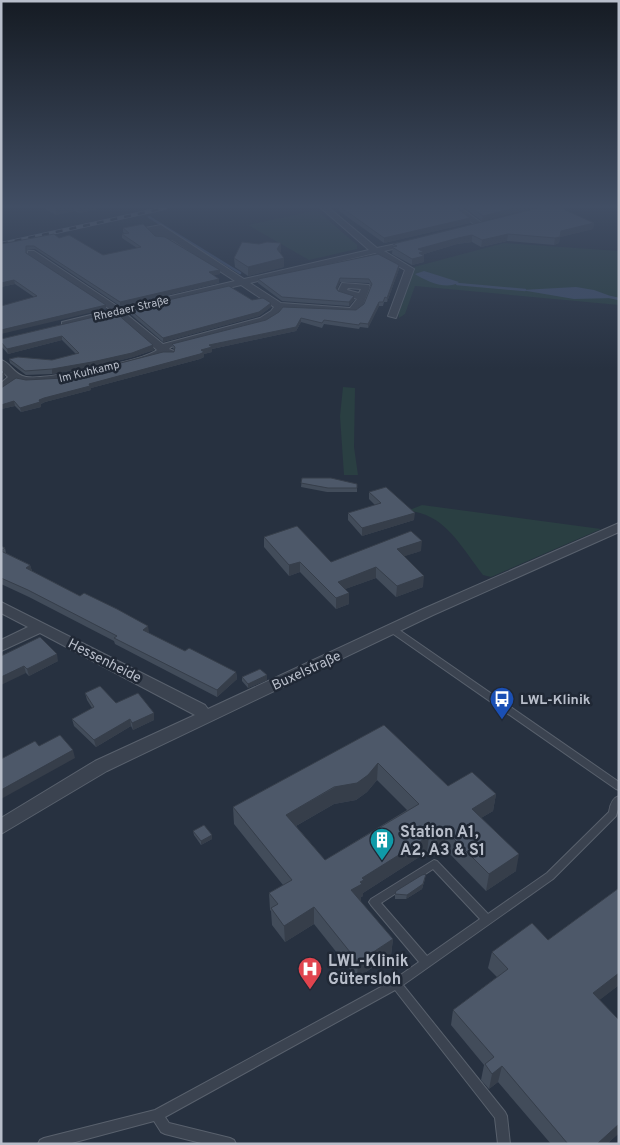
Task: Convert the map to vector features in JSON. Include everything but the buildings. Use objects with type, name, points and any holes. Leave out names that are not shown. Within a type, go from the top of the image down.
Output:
[{"type":"street","points":[[44,261],[118,311],[163,349]]},
{"type":"street","points":[[213,261],[279,306],[352,310],[357,308],[361,298]]},
{"type":"street","name":"Rhedaer Straße","points":[[55,326],[333,261]]},
{"type":"street","points":[[393,316],[410,268],[397,261]]},
{"type":"street","name":"Im Kuhkamp","points":[[14,377],[29,380],[58,379],[158,354],[163,349],[167,353],[192,347],[184,341],[263,320],[275,313],[279,306]]},
{"type":"street","points":[[1,363],[14,377],[1,389]]},
{"type":"street","name":"Buxelstraße","points":[[1,827],[101,766],[392,629],[619,527]]},
{"type":"street","name":"Hessenheide","points":[[1,607],[198,709],[205,717]]},
{"type":"street","points":[[1,646],[41,627]]},
{"type":"lane","points":[[392,629],[619,786]]},
{"type":"lane","points":[[44,1144],[157,1114],[396,984],[550,876],[613,813],[614,805],[619,799]]},
{"type":"lane","points":[[426,963],[374,902],[434,864],[488,920]]},
{"type":"lane","points":[[396,984],[501,1116],[504,1144]]},
{"type":"lane","points":[[157,1114],[165,1128],[230,1144]]},
{"type":"green space","points":[[435,261],[619,261],[619,305],[415,286],[405,314],[399,318],[398,313],[414,267]]},
{"type":"green space","points":[[343,387],[355,388],[354,447],[358,475],[344,475],[340,416]]},
{"type":"green space","points":[[422,505],[601,529],[491,577],[483,575],[451,533],[442,525],[420,513],[407,511]]},
{"type":"water","points":[[424,271],[459,282],[449,286],[443,285],[431,282],[415,274]]},
{"type":"water","points":[[576,287],[594,290],[616,298],[574,299],[521,290]]},
{"type":"waterway","points":[[221,261],[240,273]]},
{"type":"waterway","points":[[457,284],[525,290]]},
{"type":"waterway","points":[[610,297],[619,299]]},
{"type":"place","name":"LWL-Klinik","points":[[502,720]]},
{"type":"place","name":"Station A1, A2, A3 & S1","points":[[382,861]]},
{"type":"place","name":"LWL-Klinik Gütersloh","points":[[310,990]]}]
